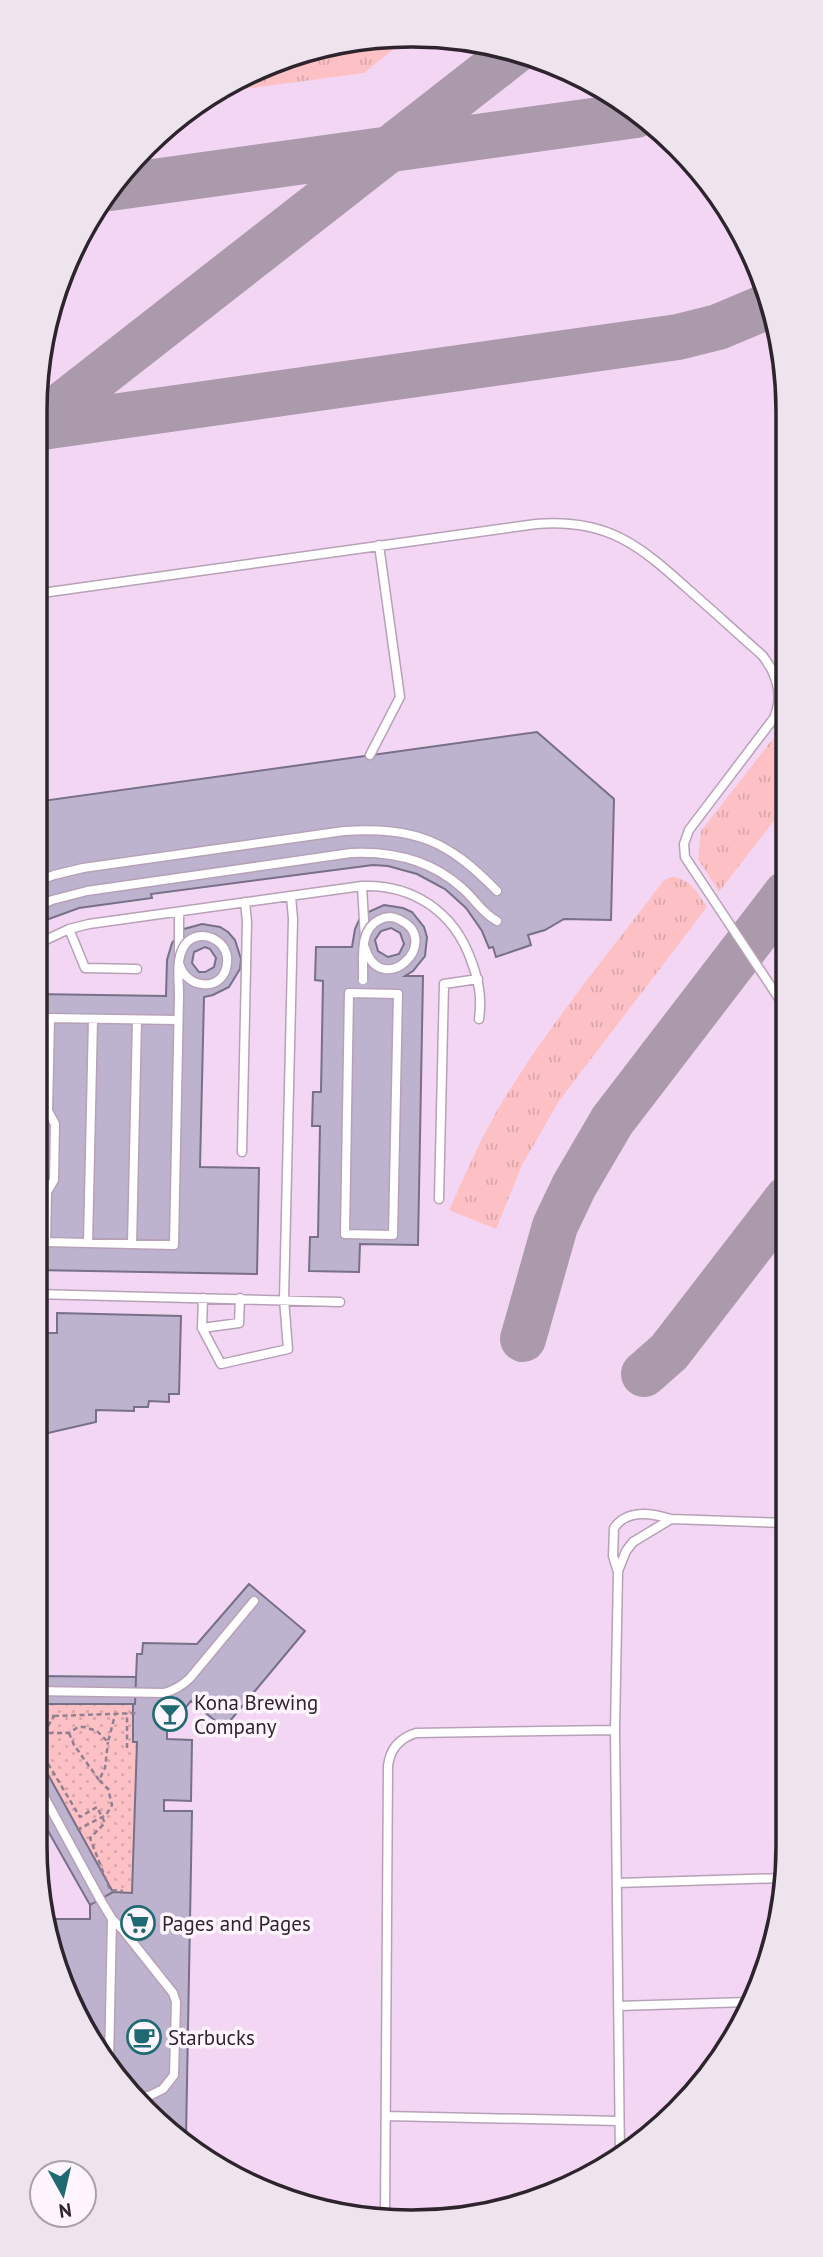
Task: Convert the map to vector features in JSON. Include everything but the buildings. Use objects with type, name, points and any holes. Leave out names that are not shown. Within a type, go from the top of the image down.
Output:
[{"type":"lane","points":[[47,592],[555,522],[602,530],[629,541],[648,554],[762,654],[776,677]]},
{"type":"lane","points":[[370,755],[400,697],[379,545]]},
{"type":"lane","points":[[776,714],[689,830],[684,844],[685,858],[776,994]]},
{"type":"lane","points":[[47,878],[83,868],[344,831],[388,830],[431,841],[449,850],[497,891]]},
{"type":"lane","points":[[47,903],[87,891],[369,852],[402,856],[433,867],[460,886],[486,916],[498,921]]},
{"type":"lane","points":[[362,886],[365,948],[368,956],[377,965],[395,968],[409,960],[415,942],[410,928],[397,918],[389,917],[375,922],[366,934],[363,980],[363,993]]},
{"type":"lane","points":[[47,939],[69,929],[89,924],[362,886],[381,886],[404,891],[440,912],[457,931],[466,946],[478,979],[482,1001],[479,1019]]},
{"type":"lane","points":[[203,1298],[202,1328],[221,1364],[288,1349],[284,1299],[293,919],[291,896]]},
{"type":"lane","points":[[242,1152],[247,936],[245,902]]},
{"type":"lane","points":[[47,1242],[174,1245],[179,996],[179,959],[181,950],[191,939],[205,936],[212,937],[223,946],[228,960],[223,975],[212,983],[203,985],[186,978],[181,973],[179,964],[179,912]]},
{"type":"lane","points":[[69,929],[85,968],[136,969]]},
{"type":"lane","points":[[439,1199],[444,984],[478,979]]},
{"type":"lane","points":[[349,993],[363,993],[398,994],[393,1235],[345,1234],[349,993]]},
{"type":"lane","points":[[47,1192],[54,1180],[55,1124],[48,1111],[50,1018],[178,1020]]},
{"type":"lane","points":[[88,1243],[93,1019]]},
{"type":"lane","points":[[132,1244],[137,1020]]},
{"type":"lane","points":[[47,1294],[340,1302]]},
{"type":"lane","points":[[202,1328],[239,1323],[240,1298]]},
{"type":"lane","points":[[620,2144],[615,1730],[618,1572],[613,1556],[614,1528],[619,1522],[636,1514],[655,1514],[671,1519],[776,1523]]},
{"type":"lane","points":[[618,1572],[626,1551],[633,1542],[671,1519]]},
{"type":"lane","points":[[47,1691],[164,1693],[182,1686],[254,1601]]},
{"type":"lane","points":[[385,2209],[388,1766],[392,1753],[401,1739],[416,1733],[615,1730]]},
{"type":"lane","points":[[47,1802],[112,1919],[173,1993],[176,2002],[174,2075],[163,2089],[147,2095]]},
{"type":"lane","points":[[617,1883],[774,1878]]},
{"type":"lane","points":[[110,2050],[112,1919]]},
{"type":"lane","points":[[618,2006],[740,2002]]},
{"type":"lane","points":[[386,2116],[619,2121]]},
{"type":"path","points":[[127,1713],[127,1748]]},
{"type":"path","points":[[47,1716],[139,1713]]},
{"type":"path","points":[[99,1780],[105,1768],[115,1715]]},
{"type":"path","points":[[47,1729],[54,1716]]},
{"type":"path","points":[[47,1733],[69,1733],[78,1727],[84,1727],[97,1731],[108,1742]]},
{"type":"path","points":[[69,1733],[99,1780],[108,1788],[112,1801],[111,1808],[104,1816],[70,1834]]},
{"type":"path","points":[[47,1762],[80,1817],[97,1807],[104,1816],[106,1823],[90,1838],[110,1890],[123,1891]]},
{"type":"shaded area","points":[[412,47],[483,54],[551,75],[594,96],[652,138],[685,171],[714,209],[738,250],[756,294],[773,364],[776,412],[776,1846],[769,1917],[748,1985],[727,2028],[685,2086],[633,2134],[594,2161],[529,2190],[459,2207],[388,2209],[340,2203],[272,2182],[209,2148],[154,2103],[109,2048],[75,1985],[54,1917],[48,1869],[47,412],[54,340],[75,272],[109,209],[154,154],[209,109],[272,75],[340,54]]},
{"type":"green space","points":[[396,48],[364,73],[242,89],[272,75],[317,60],[364,50]]},
{"type":"green space","points":[[776,735],[776,818],[719,892],[698,859],[701,831]]},
{"type":"green space","points":[[671,877],[688,883],[707,907],[559,1101],[522,1165],[496,1229],[449,1210],[492,1119],[527,1064],[664,880]]},
{"type":"green space","points":[[47,1704],[133,1704],[133,1741],[137,1742],[132,1893],[113,1892],[47,1773]]},
{"type":"taxiway","points":[[47,417],[504,60]]},
{"type":"taxiway","points":[[126,186],[624,117]]},
{"type":"taxiway","points":[[47,426],[678,337],[718,327],[761,309]]},
{"type":"taxiway","points":[[523,1339],[555,1226],[574,1186],[612,1121],[776,907]]},
{"type":"taxiway","points":[[644,1374],[669,1352],[776,1213]]},
{"type":"place","name":"Kona Brewing Company","points":[[170,1714]]},
{"type":"place","name":"Pages and Pages","points":[[138,1923]]},
{"type":"place","name":"Starbucks","points":[[144,2037]]}]
